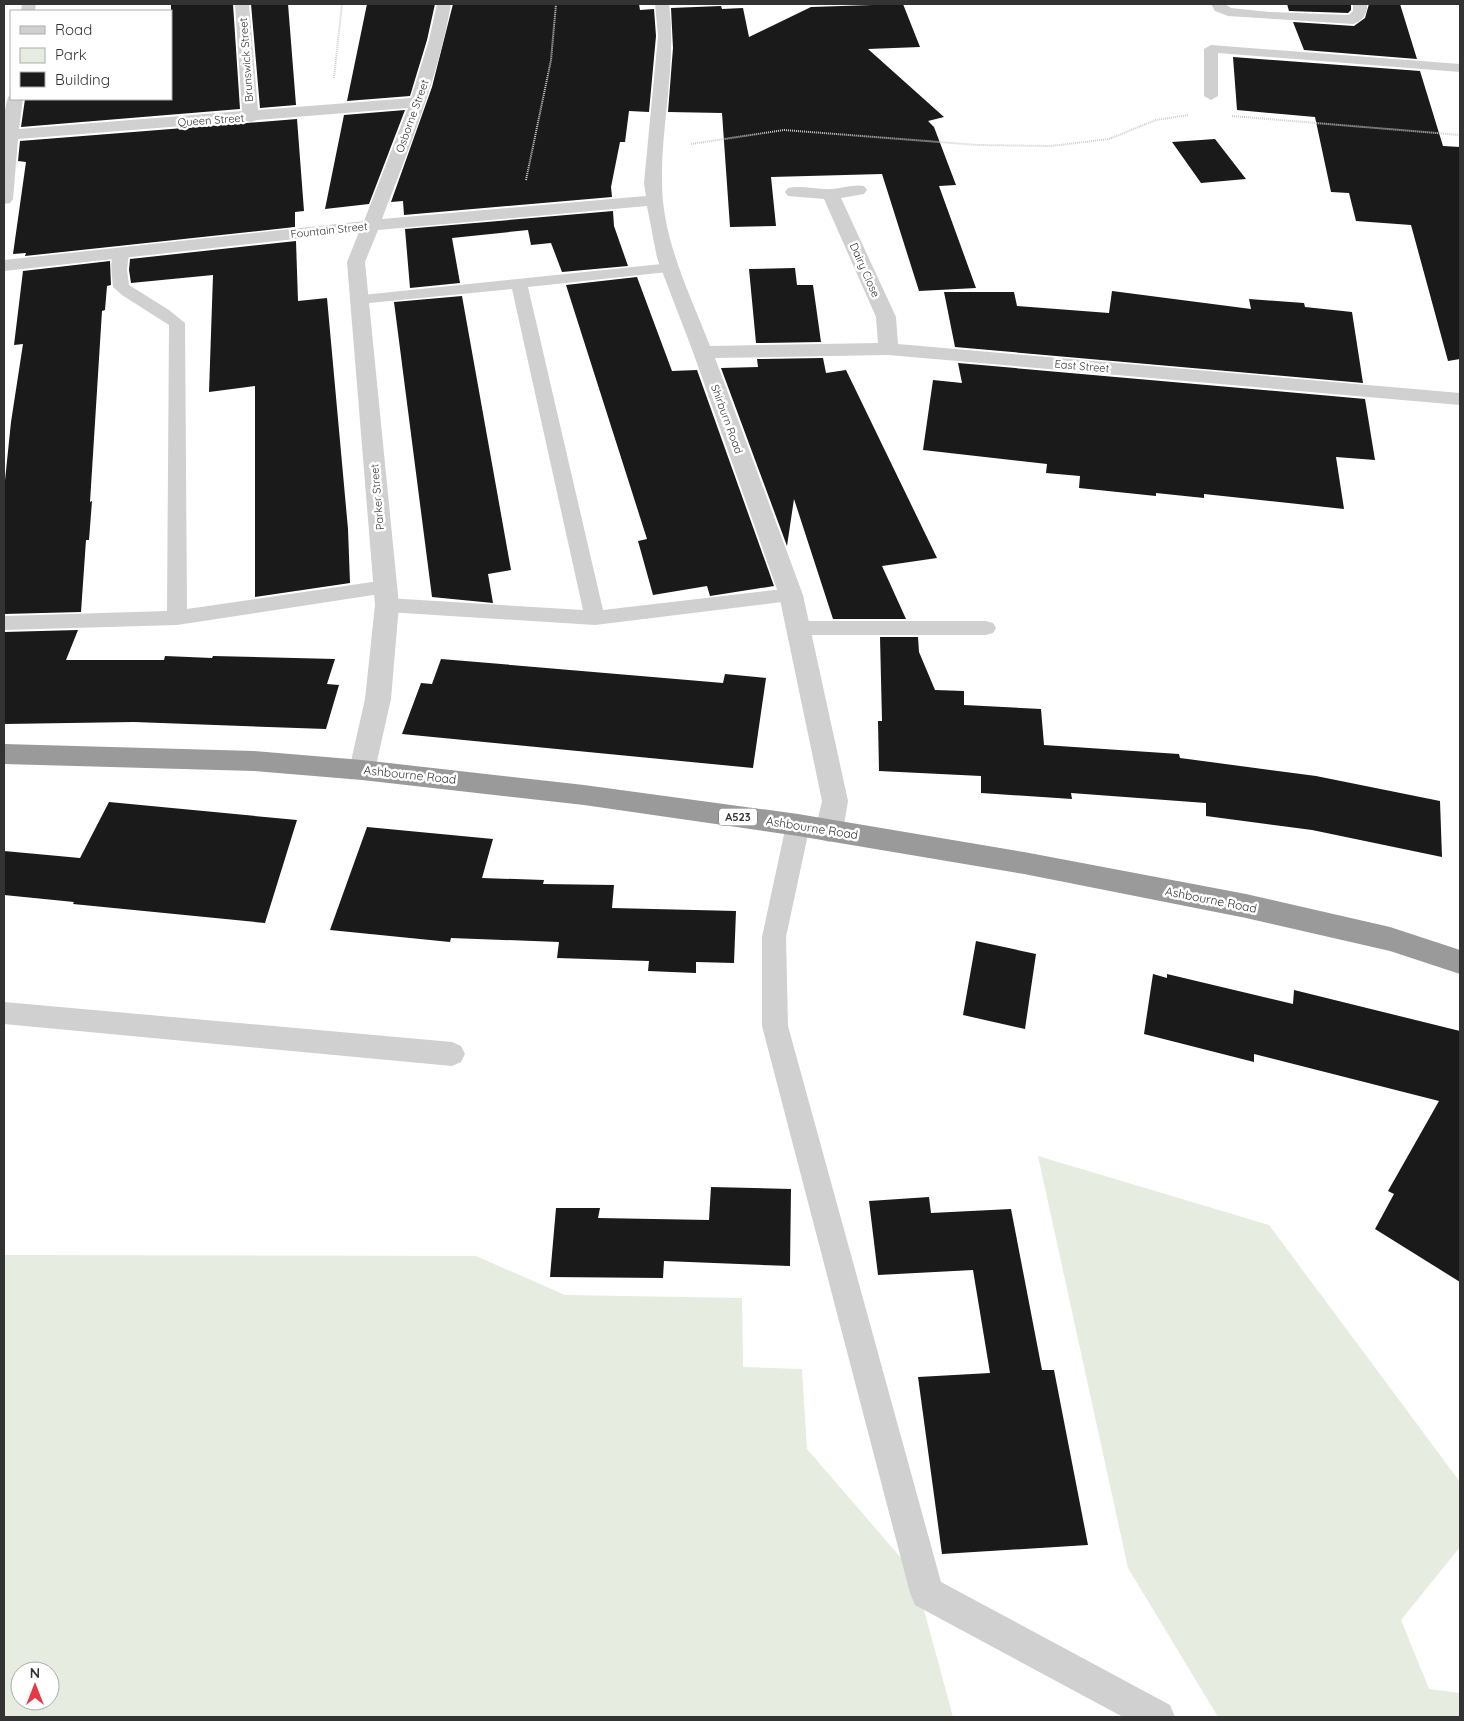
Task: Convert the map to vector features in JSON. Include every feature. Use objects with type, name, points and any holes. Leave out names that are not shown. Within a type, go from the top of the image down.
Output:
[{"type":"highway","name":"Ashbourne Road","points":[[4,754],[254,760],[584,795],[798,826],[1024,863],[1246,906],[1390,939],[1460,962]]},
{"type":"street","name":"Brunswick Street","points":[[242,4],[251,117]]},
{"type":"street","name":"Osborne Street","points":[[372,225],[418,102],[438,37],[444,4]]},
{"type":"street","name":"Shirburn Road","points":[[662,4],[665,36],[653,182],[657,217],[670,268],[703,352],[791,595],[800,628],[835,801],[829,831]]},
{"type":"street","points":[[1218,4],[1220,8],[1228,12],[1333,20],[1353,20],[1360,11],[1360,4]]},
{"type":"street","points":[[4,199],[7,135],[15,100]]},
{"type":"street","name":"Queen Street","points":[[7,135],[251,117],[418,102]]},
{"type":"street","points":[[794,192],[831,194],[858,190]]},
{"type":"street","name":"Dairy Close","points":[[831,194],[886,317],[888,349]]},
{"type":"street","name":"Fountain Street","points":[[4,266],[372,225],[655,200]]},
{"type":"street","name":"Parker Street","points":[[362,770],[378,699],[386,596],[356,262],[372,225]]},
{"type":"street","name":"East Street","points":[[703,352],[888,349],[1460,399]]},
{"type":"lane","points":[[1212,96],[1211,49],[1460,68]]},
{"type":"lane","points":[[121,253],[119,270],[121,287],[132,296],[169,316],[177,323],[177,618]]},
{"type":"lane","points":[[359,299],[670,268]]},
{"type":"lane","points":[[519,283],[595,618]]},
{"type":"lane","points":[[4,623],[177,618],[386,596],[595,618],[791,595]]},
{"type":"lane","points":[[800,628],[986,628]]},
{"type":"lane","points":[[798,826],[774,937],[775,1026],[927,1593],[1158,1717]]},
{"type":"lane","points":[[4,1013],[452,1054]]},
{"type":"path","points":[[331,110],[342,4]]},
{"type":"path","points":[[519,212],[551,60],[556,4]]},
{"type":"path","points":[[655,149],[784,130],[978,145],[1051,146],[1109,139],[1156,120],[1190,114]]},
{"type":"path","points":[[1228,116],[1460,135]]},
{"type":"green space","points":[[1038,1156],[1269,1225],[1460,1482],[1460,1547],[1401,1620],[1429,1689],[1460,1693],[1460,1717],[1218,1717],[1128,1568]]},
{"type":"green space","points":[[4,1255],[476,1256],[565,1295],[742,1298],[743,1367],[802,1369],[807,1449],[914,1573],[953,1717],[4,1717]]},
{"type":"building","points":[[171,4],[233,4],[240,109],[21,127],[25,100],[172,100]]},
{"type":"building","points":[[251,4],[288,4],[296,105],[260,108]]},
{"type":"building","points":[[367,4],[435,4],[427,40],[410,96],[347,101]]},
{"type":"building","points":[[453,4],[639,4],[640,10],[654,9],[656,36],[649,112],[629,111],[625,142],[620,142],[611,187],[612,197],[404,215],[403,201],[391,202],[432,87]]},
{"type":"building","points":[[903,4],[920,47],[868,49],[944,117],[928,121],[934,127],[956,185],[939,186],[976,288],[919,291],[882,174],[771,177],[776,226],[730,227],[722,113],[668,112],[673,48],[671,8],[721,6],[722,9],[743,8],[749,37],[811,7]]},
{"type":"building","points":[[1287,4],[1351,4],[1351,10],[1348,13],[1289,11]]},
{"type":"building","points":[[1369,4],[1400,4],[1417,59],[1304,50],[1293,22],[1354,26],[1365,18]]},
{"type":"building","points":[[1233,57],[1420,71],[1443,146],[1460,147],[1460,359],[1448,361],[1411,225],[1356,221],[1349,193],[1331,192],[1315,117],[1237,110]]},
{"type":"building","points":[[405,110],[369,204],[325,209],[344,115]]},
{"type":"building","points":[[297,119],[304,211],[295,212],[295,227],[25,256],[26,253],[13,254],[26,162],[18,161],[20,141]]},
{"type":"building","points":[[1215,139],[1246,179],[1201,183],[1172,142]]},
{"type":"building","points":[[613,211],[614,226],[628,266],[562,272],[551,243],[531,245],[528,230],[452,238],[460,283],[410,288],[405,229]]},
{"type":"building","points":[[296,241],[298,301],[327,298],[348,529],[350,583],[255,597],[255,386],[209,392],[213,275],[131,283],[130,259]]},
{"type":"building","points":[[110,261],[111,285],[107,286],[105,310],[102,311],[90,502],[92,501],[89,540],[86,540],[81,612],[4,614],[4,490],[11,422],[23,344],[14,345],[23,271]]},
{"type":"building","points":[[795,268],[797,285],[813,285],[821,342],[756,343],[749,269]]},
{"type":"building","points":[[637,277],[672,371],[697,370],[774,586],[710,596],[707,586],[653,595],[638,541],[647,539],[566,285]]},
{"type":"building","points":[[1112,291],[1251,309],[1249,299],[1304,303],[1305,307],[1352,312],[1363,383],[955,347],[944,292],[1014,292],[1017,306],[1109,313]]},
{"type":"building","points":[[462,296],[511,570],[488,574],[493,603],[432,597],[394,302]]},
{"type":"building","points":[[823,358],[826,373],[846,370],[937,558],[882,566],[906,619],[833,619],[794,499],[787,546],[721,368],[758,367],[757,359]]},
{"type":"building","points":[[958,363],[1365,399],[1375,460],[1336,457],[1344,509],[1204,494],[1204,498],[1156,493],[1156,496],[1079,488],[1080,476],[1046,473],[1047,464],[923,450],[933,380],[962,383]]},
{"type":"building","points":[[78,630],[66,660],[164,660],[165,656],[335,659],[327,684],[339,685],[326,729],[134,722],[4,724],[4,632]]},
{"type":"building","points":[[880,637],[918,637],[919,652],[935,690],[964,691],[964,705],[1041,709],[1044,745],[1179,754],[1180,758],[1316,776],[1440,801],[1442,857],[1312,830],[1206,816],[1206,803],[1071,793],[1072,799],[981,793],[981,776],[879,771],[878,721],[882,721]]},
{"type":"building","points":[[441,659],[723,683],[725,674],[766,678],[753,768],[402,734],[421,683],[432,684]]},
{"type":"building","points":[[109,802],[297,820],[265,923],[73,904],[74,902],[4,895],[4,851],[80,858]]},
{"type":"building","points":[[367,827],[493,839],[482,878],[544,880],[543,884],[614,885],[612,908],[736,911],[734,963],[696,962],[696,973],[648,971],[649,961],[557,958],[559,942],[451,938],[450,942],[330,930]]},
{"type":"building","points":[[976,941],[1036,954],[1025,1029],[963,1015]]},
{"type":"building","points":[[1153,974],[1167,978],[1167,974],[1293,1004],[1294,990],[1460,1031],[1460,1282],[1375,1229],[1394,1194],[1388,1191],[1439,1101],[1254,1054],[1254,1062],[1144,1034]]},
{"type":"building","points":[[711,1187],[791,1189],[790,1266],[664,1261],[663,1278],[550,1277],[556,1208],[600,1208],[598,1218],[709,1220]]},
{"type":"building","points":[[929,1197],[931,1213],[1011,1209],[1042,1370],[1054,1370],[1088,1545],[942,1554],[918,1377],[990,1373],[973,1270],[878,1275],[869,1201]]}]
